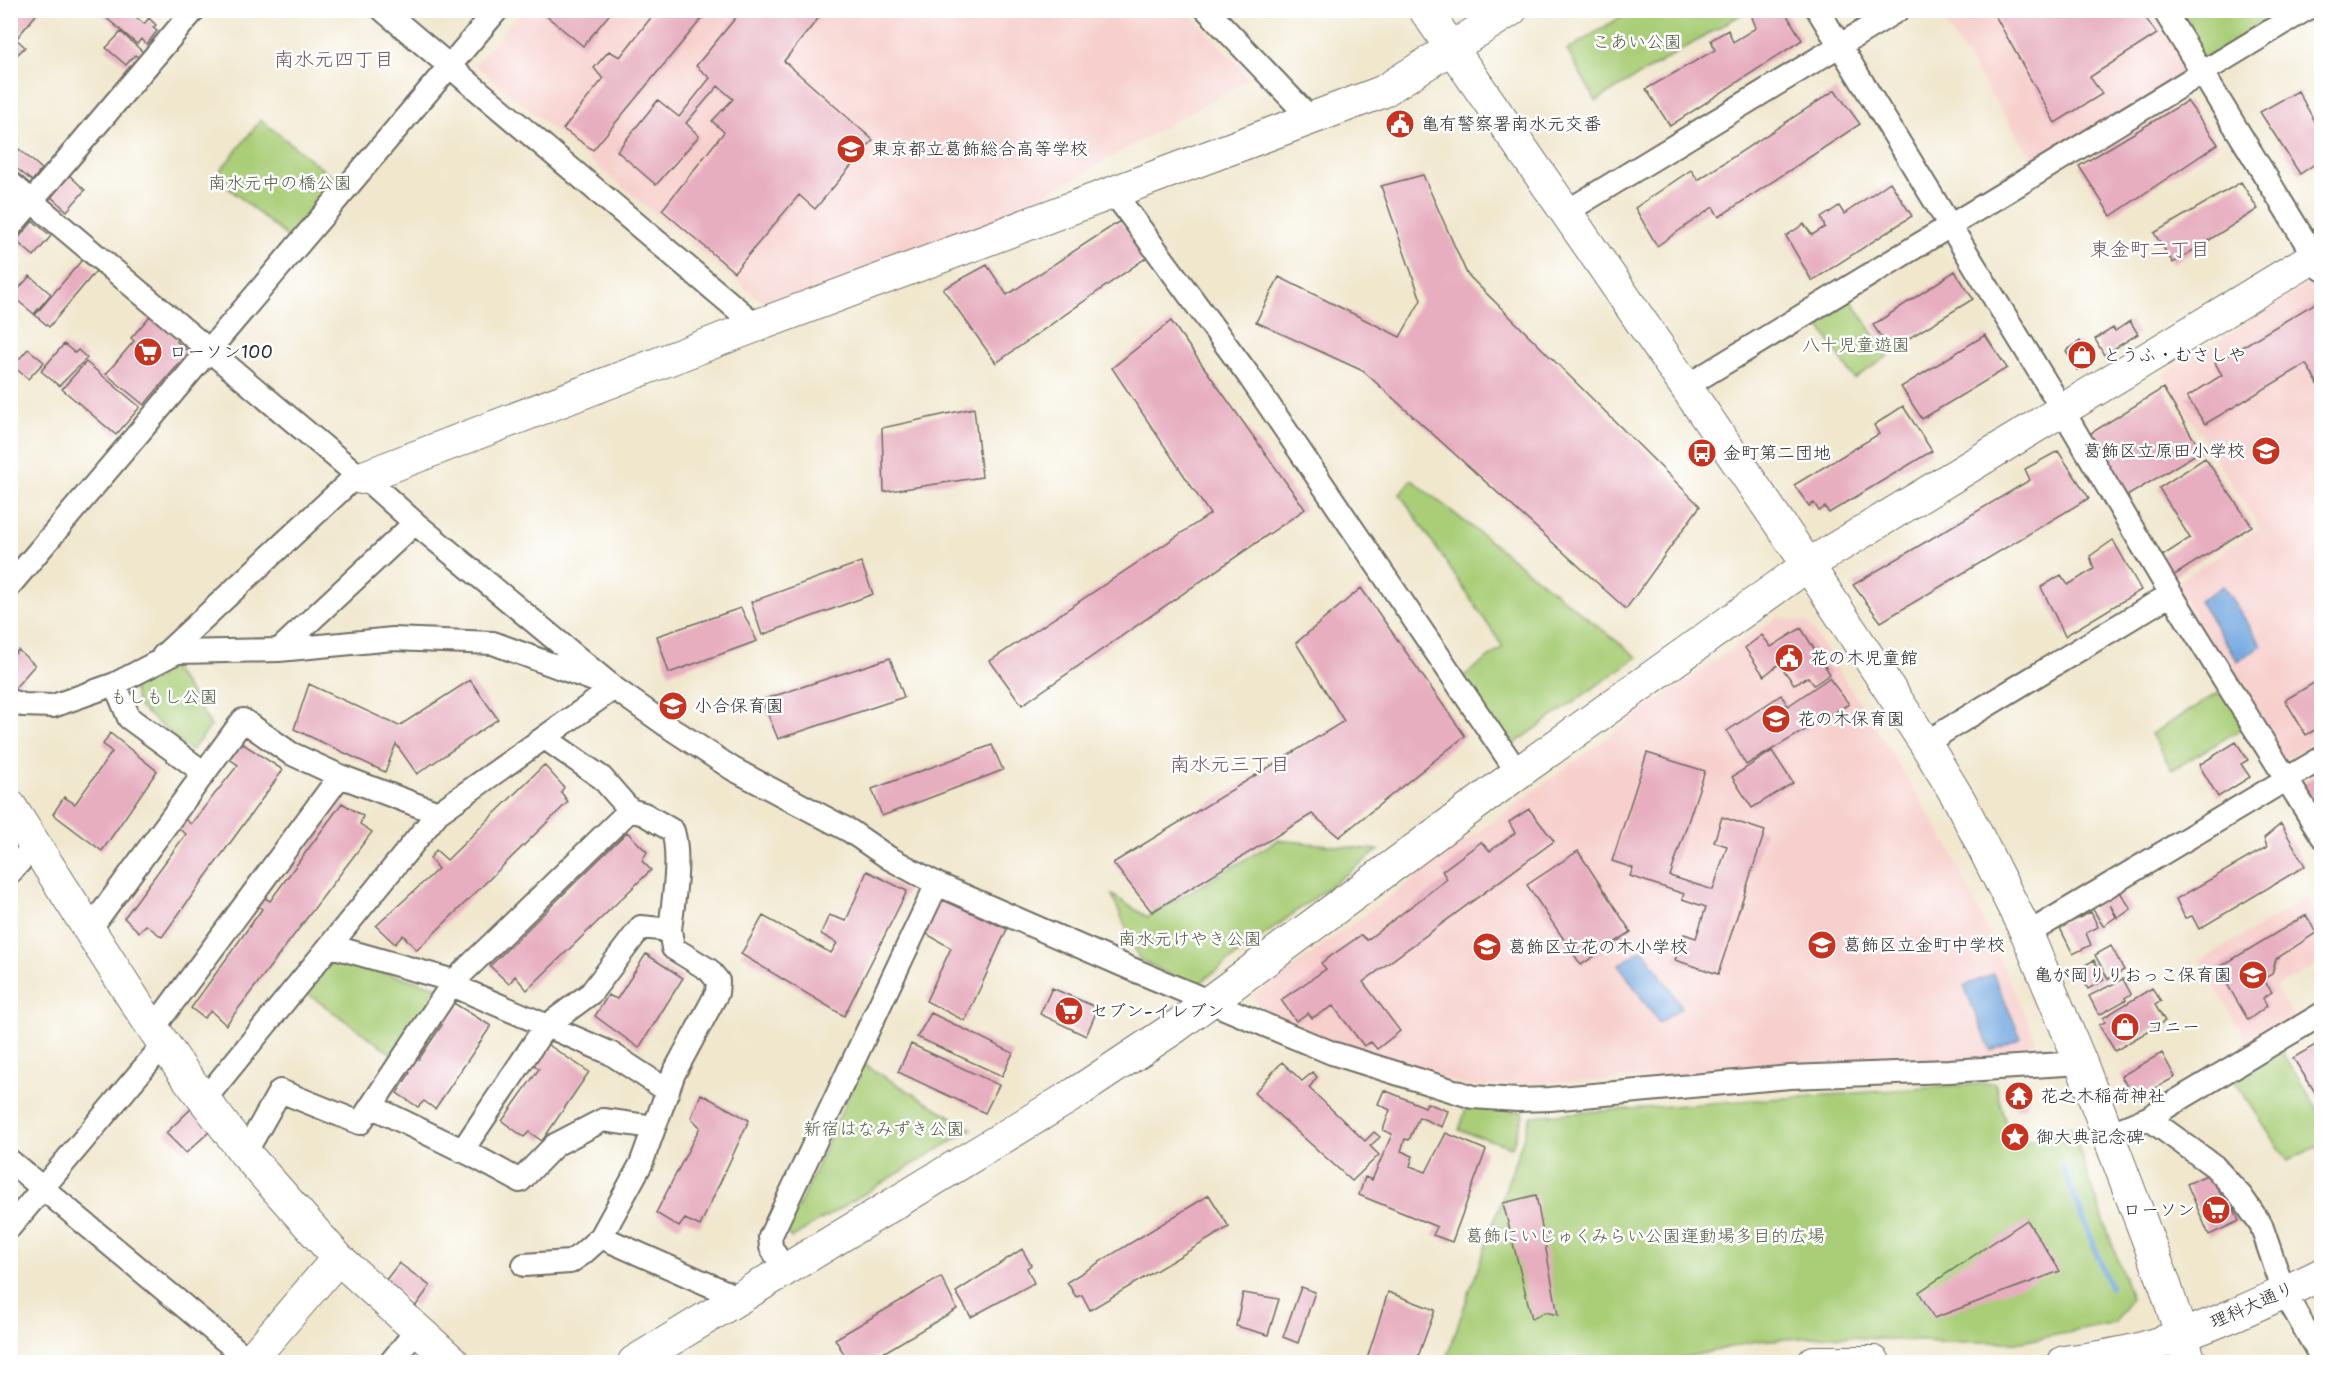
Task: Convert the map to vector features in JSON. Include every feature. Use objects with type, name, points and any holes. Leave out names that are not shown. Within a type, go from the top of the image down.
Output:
[{"type":"street","points":[[10,227],[194,10]]},
{"type":"street","points":[[383,10],[757,326]]},
{"type":"street","points":[[10,585],[497,10]]},
{"type":"street","points":[[1207,10],[1311,119]]},
{"type":"street","points":[[1425,10],[1808,565],[1926,742],[1960,801],[2027,934],[2081,1063],[2164,1282],[2186,1349]]},
{"type":"street","points":[[155,663],[359,476],[1382,92],[1511,10]]},
{"type":"street","points":[[1818,10],[2062,410],[2171,594],[2322,836]]},
{"type":"street","points":[[1566,212],[1898,10]]},
{"type":"street","points":[[634,1362],[1076,1093],[1174,1028],[1518,773],[1808,565],[2062,410],[2319,259],[2164,10]]},
{"type":"street","points":[[1685,387],[2306,10]]},
{"type":"street","points":[[10,183],[614,688],[733,769],[850,831],[890,858],[937,884],[1209,1002],[1332,1053],[1473,1096],[1506,1099],[1562,1098],[1790,1077],[2081,1063]]},
{"type":"street","points":[[1114,193],[1250,376],[1518,773]]},
{"type":"street","points":[[279,650],[415,523]]},
{"type":"street","points":[[1926,742],[2171,594]]},
{"type":"street","points":[[10,701],[23,705],[53,706],[114,684],[177,652],[279,650],[393,639],[493,643],[614,688]]},
{"type":"street","points":[[114,684],[129,718],[203,772]]},
{"type":"street","points":[[204,1100],[438,813],[614,688]]},
{"type":"street","points":[[90,929],[243,720],[290,753],[340,776],[438,813]]},
{"type":"street","points":[[524,1265],[570,1262],[601,1237],[641,1164],[674,1073],[717,993],[718,981],[709,970],[673,948],[670,930],[675,886],[673,831],[644,814],[630,810],[602,778],[545,738]]},
{"type":"street","points":[[2027,934],[2322,758]]},
{"type":"street","points":[[10,1227],[43,1188],[159,1036],[340,776]]},
{"type":"street","points":[[10,806],[159,1036],[245,1153],[338,1258],[453,1362]]},
{"type":"street","points":[[245,1153],[280,1090],[360,1123],[453,983],[630,810]]},
{"type":"street","points":[[10,873],[35,844]]},
{"type":"street","points":[[785,1271],[771,1247],[770,1237],[937,884]]},
{"type":"street","points":[[462,1151],[545,1027],[591,993],[641,927],[670,930]]},
{"type":"street","points":[[331,946],[453,983],[545,1027],[610,1053],[668,1091]]},
{"type":"street","points":[[2109,1134],[2148,1118],[2322,1014]]},
{"type":"street","points":[[372,1106],[520,1181],[555,1145],[603,1120],[654,1127]]},
{"type":"street","points":[[2148,1118],[2214,1166],[2241,1196],[2261,1225],[2284,1292],[2322,1359]]},
{"type":"street","points":[[10,1161],[250,1362],[338,1258]]},
{"type":"street","points":[[601,1237],[739,1298]]},
{"type":"street","name":"理科大通り","points":[[2064,1362],[2144,1348],[2186,1349],[2284,1292],[2322,1274]]},
{"type":"street","points":[[391,1362],[418,1329]]},
{"type":"street","points":[[1814,1362],[1874,1362]]},
{"type":"shaded area","name":"東京都立葛飾総合高等学校","points":[[1186,10],[1250,78],[1003,219],[771,309],[475,65],[521,11]]},
{"type":"shaded area","points":[[1937,11],[2152,11],[2190,70],[2036,164]]},
{"type":"shaded area","name":"葛飾区立原田小学校","points":[[2312,282],[2321,298],[2321,738],[2283,760],[2175,584],[2260,528],[2163,375]]},
{"type":"shaded area","points":[[1778,617],[1808,623],[1951,850],[2036,1040],[2024,1058],[1471,1087],[1338,1044],[1260,1008],[1254,996],[1668,693]]},
{"type":"shaded area","name":"亀が岡りりおっこ保育園","points":[[2308,898],[2321,922],[2321,962],[2275,988],[2297,1022],[2251,1048],[2200,961]]},
{"type":"green space","name":"こあい公園","points":[[1632,10],[1747,11],[1596,101],[1567,50]]},
{"type":"green space","points":[[2171,11],[2298,11],[2203,68]]},
{"type":"green space","name":"南水元中の橋公園","points":[[261,120],[340,183],[291,240],[215,177]]},
{"type":"green space","name":"八十児童遊園","points":[[1847,293],[1888,356],[1854,379],[1812,314]]},
{"type":"green space","points":[[1412,480],[1637,657],[1507,749],[1461,678],[1503,647],[1400,494]]},
{"type":"green space","name":"もしもし公園","points":[[170,665],[211,726],[191,751],[138,706],[133,688]]},
{"type":"green space","points":[[2226,688],[2248,725],[2172,770],[2151,734]]},
{"type":"green space","name":"南水元けやき公園","points":[[1278,840],[1379,850],[1194,987],[1139,959],[1112,895],[1147,917]]},
{"type":"green space","points":[[329,958],[442,988],[396,1057],[304,991]]},
{"type":"green space","points":[[2280,1049],[2321,1114],[2321,1153],[2317,1146],[2288,1161],[2232,1077]]},
{"type":"green space","name":"新宿はなみずき公園","points":[[863,1064],[972,1129],[791,1238],[788,1230]]},
{"type":"green space","name":"葛飾にいじゅくみらい公園運動場多目的広場","points":[[1995,1083],[2012,1146],[2071,1127],[2131,1298],[2115,1323],[2021,1342],[1939,1342],[1829,1336],[1757,1341],[1665,1362],[1445,1362],[1531,1116]]},
{"type":"green space","points":[[1467,1106],[1524,1112],[1512,1147],[1459,1130]]},
{"type":"water","points":[[2223,586],[2262,645],[2238,661],[2199,601]]},
{"type":"water","points":[[1643,949],[1682,1007],[1659,1023],[1619,965]]},
{"type":"water","points":[[1993,974],[2021,1038],[1991,1051],[1964,986]]},
{"type":"building","points":[[10,10],[40,10],[16,39],[25,47],[15,57],[10,53]]},
{"type":"building","points":[[97,10],[128,10],[144,24],[149,18],[156,25],[153,28],[157,31],[147,44],[141,39],[137,44]]},
{"type":"building","points":[[539,10],[613,10],[583,46]]},
{"type":"building","points":[[657,10],[709,10],[593,150],[563,129],[603,79],[594,68],[609,51],[620,57]]},
{"type":"building","points":[[742,10],[825,10],[784,61],[873,140],[815,209],[799,195],[734,272],[662,210],[724,132],[712,121],[733,99],[718,86],[686,123],[699,136],[656,185],[617,151],[658,100],[679,117],[710,78],[696,66]]},
{"type":"building","points":[[1757,10],[1784,10],[1802,40],[1670,126],[1646,89],[1715,50],[1711,40],[1728,30],[1733,42],[1756,28],[1751,14]]},
{"type":"building","points":[[1992,10],[2140,10],[2157,34],[2090,77],[2102,94],[2055,123]]},
{"type":"building","points":[[121,32],[144,53],[139,58],[135,55],[126,65],[106,48]]},
{"type":"building","points":[[1835,90],[1860,124],[1719,217],[1713,207],[1657,246],[1635,208],[1691,170],[1698,180]]},
{"type":"building","points":[[2298,91],[2322,135],[2322,159],[2300,174],[2260,112]]},
{"type":"building","points":[[2187,101],[2218,144],[2111,216],[2079,166]]},
{"type":"building","points":[[10,134],[19,141],[10,151]]},
{"type":"building","points":[[19,149],[42,169],[32,181],[10,163],[10,159]]},
{"type":"building","points":[[69,175],[85,190],[67,211],[50,196]]},
{"type":"building","points":[[1423,175],[1467,274],[1700,506],[1626,609],[1363,371],[1256,322],[1279,277],[1400,337],[1421,300],[1381,186]]},
{"type":"building","points":[[1890,182],[1912,216],[1812,281],[1786,236],[1804,224],[1812,235],[1825,227],[1821,218],[1839,206],[1844,214]]},
{"type":"building","points":[[2241,182],[2258,209],[2173,263],[2154,233]]},
{"type":"building","points":[[33,221],[51,236],[34,256],[16,241]]},
{"type":"building","points":[[1120,221],[1147,257],[996,363],[943,289],[987,265],[1007,295]]},
{"type":"building","points":[[82,260],[96,271],[49,327],[35,315]]},
{"type":"building","points":[[1955,271],[1973,299],[1890,350],[1873,325]]},
{"type":"building","points":[[30,276],[51,294],[34,314],[12,296]]},
{"type":"building","points":[[2317,302],[2322,310],[2322,391],[2306,364],[2205,424],[2187,397],[2222,375],[2215,363]]},
{"type":"building","points":[[151,315],[189,352],[144,405],[106,374],[134,341],[131,338]]},
{"type":"building","points":[[1171,321],[1305,509],[1022,705],[990,661],[1210,514],[1112,368]]},
{"type":"building","points":[[2130,321],[2138,334],[2104,355],[2095,339],[2113,328],[2115,331]]},
{"type":"building","points":[[1985,335],[2007,368],[1922,419],[1901,387]]},
{"type":"building","points":[[2080,341],[2092,361],[2077,370],[2066,351]]},
{"type":"building","points":[[64,344],[75,353],[78,350],[87,358],[59,386],[41,371]]},
{"type":"building","points":[[28,349],[44,362],[28,379],[13,366]]},
{"type":"building","points":[[86,362],[140,407],[116,435],[62,389]]},
{"type":"building","points":[[2163,388],[2201,451],[2124,498],[2088,435]]},
{"type":"building","points":[[1903,406],[1932,451],[1829,513],[1825,507],[1819,511],[1814,503],[1809,506],[1794,485],[1879,434],[1874,425]]},
{"type":"building","points":[[974,408],[982,477],[884,492],[882,428]]},
{"type":"building","points":[[2058,451],[2089,498],[1881,622],[1853,585],[2030,480],[2025,469]]},
{"type":"building","points":[[2205,458],[2252,526],[2170,578],[2159,558],[2190,538],[2159,488]]},
{"type":"building","points":[[2113,540],[2141,590],[2065,636],[2041,587],[2061,575],[2068,585],[2094,569],[2090,556]]},
{"type":"building","points":[[861,562],[873,594],[762,635],[751,602]]},
{"type":"building","points":[[1361,588],[1465,736],[1339,837],[1312,814],[1152,912],[1113,863],[1344,721],[1296,643]]},
{"type":"building","points":[[741,608],[757,641],[669,673],[657,636]]},
{"type":"building","points":[[1801,628],[1830,674],[1814,685],[1808,677],[1794,684],[1779,664],[1764,676],[1745,648],[1762,635],[1771,647]]},
{"type":"building","points":[[18,650],[35,665],[14,689],[10,686],[10,659]]},
{"type":"building","points":[[890,658],[904,697],[778,739],[762,700]]},
{"type":"building","points":[[1829,678],[1849,704],[1746,765],[1727,731],[1781,695],[1788,706]]},
{"type":"building","points":[[470,680],[498,719],[417,774],[396,744],[385,772],[294,729],[309,684],[399,726]]},
{"type":"building","points":[[2317,681],[2322,689],[2322,726],[2306,735],[2285,700]]},
{"type":"building","points":[[110,733],[157,771],[102,851],[53,814],[64,797],[75,804],[112,752],[103,744]]},
{"type":"building","points":[[240,742],[283,770],[162,937],[146,925],[139,932],[124,918],[186,834],[174,825],[181,816],[191,824],[238,765],[228,758]]},
{"type":"building","points":[[2236,742],[2248,760],[2241,764],[2250,777],[2218,797],[2199,765]]},
{"type":"building","points":[[992,745],[1003,770],[882,816],[872,789]]},
{"type":"building","points":[[1772,751],[1793,783],[1752,808],[1732,777]]},
{"type":"building","points":[[1647,753],[1705,771],[1670,876],[1713,890],[1727,846],[1714,842],[1722,817],[1765,831],[1718,974],[1675,960],[1684,934],[1696,938],[1706,907],[1682,899],[1684,894],[1630,876],[1633,868],[1612,861]]},
{"type":"building","points":[[544,765],[564,787],[561,792],[568,802],[417,950],[403,935],[395,944],[376,926],[438,869],[430,858],[436,850],[447,860]]},
{"type":"building","points":[[2322,772],[2322,826],[2296,787]]},
{"type":"building","points":[[342,803],[363,816],[360,824],[372,832],[226,1025],[211,1011],[204,1018],[191,1008],[262,909],[252,900],[257,893],[270,901]]},
{"type":"building","points":[[1529,809],[1554,841],[1363,982],[1400,1031],[1377,1049],[1371,1042],[1364,1046],[1333,1006],[1312,1018],[1308,1013],[1296,1021],[1281,1000],[1326,969],[1321,963],[1361,935],[1367,940],[1447,879],[1442,871],[1481,842],[1490,851],[1515,833],[1509,822]]},
{"type":"building","points":[[2281,824],[2305,866],[2199,929],[2192,916],[2185,918],[2176,899],[2267,847],[2264,838]]},
{"type":"building","points":[[627,832],[647,852],[642,861],[651,870],[527,990],[515,976],[509,984],[490,966]]},
{"type":"building","points":[[1578,851],[1631,932],[1581,965],[1527,885]]},
{"type":"building","points":[[867,871],[907,891],[844,1016],[741,954],[763,916],[831,953],[837,943],[821,934],[829,915],[846,921]]},
{"type":"building","points":[[2118,889],[2131,909],[2118,918],[2110,905],[2116,917],[2103,926],[2092,908]]},
{"type":"building","points":[[939,898],[1007,929],[965,1021],[926,1001],[951,948],[925,933]]},
{"type":"building","points":[[2091,912],[2098,927],[2086,933],[2091,945],[2073,954],[2058,924],[2070,918],[2071,922]]},
{"type":"building","points":[[2306,915],[2316,933],[2276,959],[2272,974],[2263,979],[2272,992],[2263,998],[2267,1006],[2248,1020],[2218,968]]},
{"type":"building","points":[[2111,946],[2124,970],[2108,979],[2095,955]]},
{"type":"building","points":[[646,954],[683,978],[639,1048],[595,1016],[608,995],[617,999]]},
{"type":"building","points":[[2094,960],[2104,980],[2088,989],[2078,969]]},
{"type":"building","points":[[2123,979],[2131,994],[2125,998],[2126,1000],[2099,1015],[2089,996]]},
{"type":"building","name":"セブン-イレブン","points":[[1052,988],[1098,1008],[1086,1036],[1040,1014]]},
{"type":"building","points":[[2152,988],[2161,1001],[2155,1005],[2165,1021],[2115,1051],[2099,1025],[2105,1022],[2103,1018]]},
{"type":"building","points":[[452,1002],[491,1026],[435,1109],[424,1101],[418,1107],[397,1093],[410,1073],[403,1069],[413,1056],[419,1059],[442,1025],[439,1021]]},
{"type":"building","points":[[931,1013],[1013,1053],[1002,1076],[917,1037]]},
{"type":"building","points":[[2322,1041],[2322,1103],[2293,1058]]},
{"type":"building","points":[[547,1044],[589,1072],[542,1141],[529,1132],[524,1137],[502,1121],[539,1069],[533,1064]]},
{"type":"building","points":[[911,1044],[999,1085],[985,1113],[898,1072]]},
{"type":"building","points":[[2162,1053],[2175,1077],[2135,1100],[2121,1076]]},
{"type":"building","points":[[1282,1062],[1302,1081],[1313,1072],[1317,1077],[1309,1088],[1365,1141],[1374,1132],[1380,1137],[1370,1146],[1379,1155],[1352,1181],[1254,1093]]},
{"type":"building","points":[[2026,1087],[2029,1102],[2025,1102],[2026,1107],[2016,1109],[2015,1105],[2012,1105],[2009,1089]]},
{"type":"building","points":[[1384,1090],[1425,1107],[1427,1103],[1448,1111],[1442,1127],[1419,1117],[1409,1140],[1405,1139],[1401,1151],[1413,1156],[1410,1166],[1426,1172],[1446,1133],[1486,1150],[1452,1242],[1433,1235],[1437,1227],[1359,1195],[1365,1177],[1372,1180],[1392,1134],[1383,1130],[1390,1110],[1378,1104]]},
{"type":"building","points":[[701,1094],[749,1120],[700,1226],[685,1219],[679,1227],[656,1213],[700,1127],[691,1118]]},
{"type":"building","points":[[194,1106],[210,1131],[186,1153],[166,1133]]},
{"type":"building","name":"ローソン","points":[[2211,1173],[2223,1199],[2229,1197],[2239,1221],[2209,1235],[2187,1184]]},
{"type":"building","points":[[1209,1195],[1229,1227],[1090,1310],[1082,1295],[1076,1297],[1067,1282]]},
{"type":"building","points":[[1536,1195],[1558,1315],[1545,1312],[1532,1319],[1503,1203]]},
{"type":"building","points":[[2027,1220],[2060,1271],[1934,1318],[1919,1292]]},
{"type":"building","points":[[1022,1249],[1031,1265],[1027,1268],[1034,1283],[971,1317],[956,1292]]},
{"type":"building","points":[[399,1263],[430,1286],[415,1307],[385,1281]]},
{"type":"building","points":[[941,1277],[957,1309],[868,1362],[849,1362],[835,1339]]},
{"type":"building","points":[[1301,1287],[1315,1292],[1298,1343],[1283,1337]]},
{"type":"building","points":[[1388,1292],[1435,1310],[1416,1362],[1366,1362]]},
{"type":"building","points":[[1243,1293],[1279,1299],[1268,1335],[1236,1326]]},
{"type":"building","points":[[2322,1312],[2322,1328],[2315,1316]]},
{"type":"waterway","points":[[2063,1167],[2110,1287]]},
{"type":"place","name":"亀有警察署南水元交番","points":[[1400,124]]},
{"type":"place","name":"東京都立葛飾総合高等学校","points":[[851,149]]},
{"type":"place","name":"ローソン100","points":[[148,352]]},
{"type":"place","name":"とうふ・むさしや","points":[[2082,355]]},
{"type":"place","name":"葛飾区立原田小学校","points":[[2266,451]]},
{"type":"place","name":"金町第二団地","points":[[1702,453]]},
{"type":"place","name":"花の木児童館","points":[[1789,658]]},
{"type":"place","name":"小合保育園","points":[[673,706]]},
{"type":"place","name":"花の木保育園","points":[[1776,719]]},
{"type":"place","name":"葛飾区立金町中学校","points":[[1822,945]]},
{"type":"place","name":"葛飾区立花の木小学校","points":[[1487,947]]},
{"type":"place","name":"亀が岡りりおっこ保育園","points":[[2253,975]]},
{"type":"place","name":"セブン-イレブン","points":[[1069,1011]]},
{"type":"place","name":"コニー","points":[[2125,1027]]},
{"type":"place","name":"花之木稲荷神社","points":[[2019,1096]]},
{"type":"place","name":"御大典記念碑","points":[[2015,1137]]},
{"type":"place","name":"ローソン","points":[[2216,1210]]},
{"type":"district","name":"南水元四丁目","points":[[334,59]]},
{"type":"district","name":"東金町二丁目","points":[[2150,249]]},
{"type":"district","name":"南水元三丁目","points":[[1230,764]]}]
